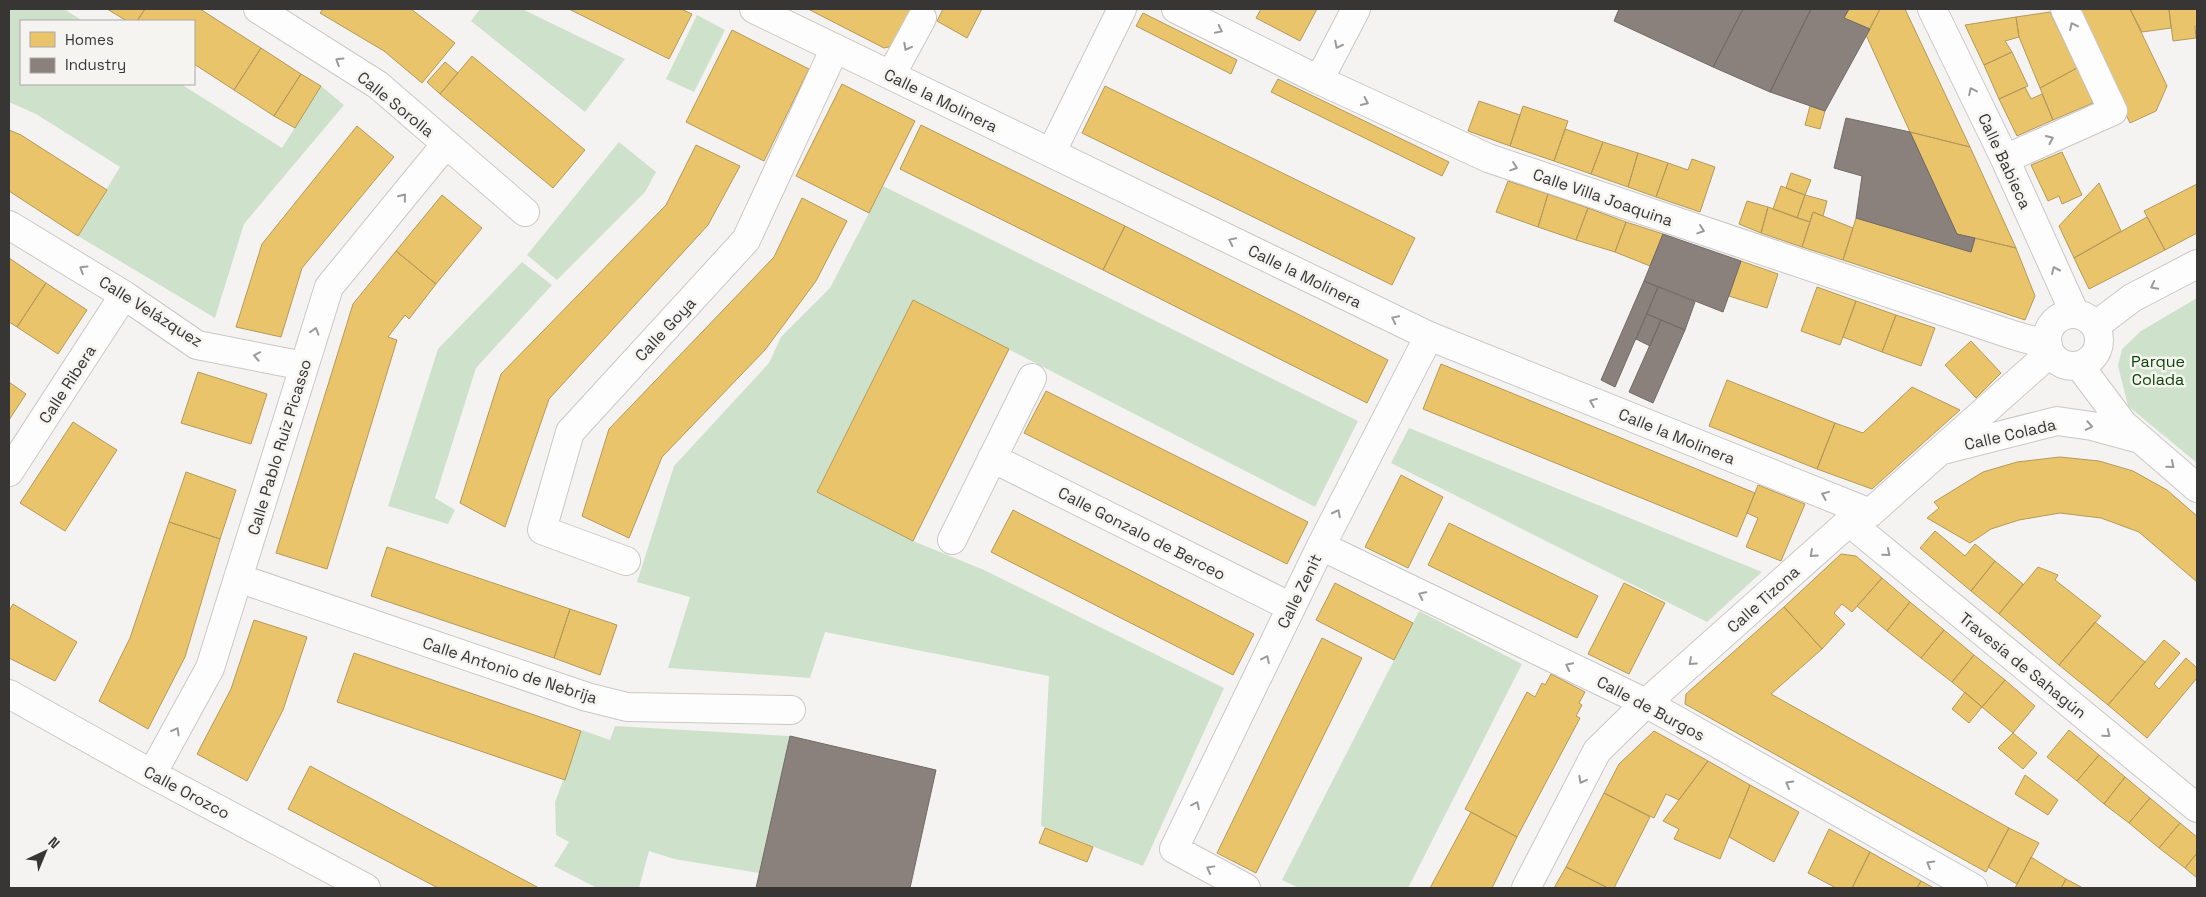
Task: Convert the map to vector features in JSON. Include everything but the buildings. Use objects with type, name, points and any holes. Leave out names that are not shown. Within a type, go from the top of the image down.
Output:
[{"type":"street","name":"Calle Sorolla","points":[[258,9],[378,85],[525,212]]},
{"type":"street","name":"Calle la Molinera","points":[[754,9],[1429,336],[1860,517]]},
{"type":"street","points":[[1051,153],[1122,9]]},
{"type":"street","name":"Calle Villa Joaquina","points":[[1176,9],[1320,80],[1488,158],[2013,335],[2049,349]]},
{"type":"street","points":[[1320,80],[1356,9]]},
{"type":"street","name":"Calle Babieca","points":[[1934,9],[2005,159],[2085,320]]},
{"type":"street","points":[[2005,159],[2113,111],[2064,9]]},
{"type":"street","points":[[891,75],[922,18]]},
{"type":"street","name":"Calle Goya","points":[[626,562],[542,530],[570,432],[746,240],[835,48]]},
{"type":"street","name":"Calle Pablo Ruiz Picasso","points":[[152,774],[210,668],[329,287],[446,144]]},
{"type":"street","name":"Calle Velázquez","points":[[9,225],[124,295],[198,345],[304,366]]},
{"type":"street","points":[[2085,320],[2197,264]]},
{"type":"street","name":"Calle Ribera","points":[[9,472],[124,295]]},
{"type":"street","points":[[2066,315],[2085,320],[2098,334],[2097,351],[2092,359],[2079,365],[2067,366],[2059,362],[2049,349],[2048,331],[2052,324],[2066,315]]},
{"type":"street","name":"Calle Zenit","points":[[1246,888],[1174,849],[1321,546],[1429,336]]},
{"type":"street","name":"Calle Tizona","points":[[1526,888],[1598,751],[1646,703],[1939,451],[2049,349]]},
{"type":"street","name":"Calle Colada","points":[[2079,365],[2123,424],[2197,488]]},
{"type":"street","points":[[952,540],[1032,378]]},
{"type":"street","name":"Calle Colada","points":[[1939,451],[2056,421],[2092,426],[2140,439]]},
{"type":"street","name":"Calle Gonzalo de Berceo","points":[[992,458],[1291,607]]},
{"type":"street","name":"Travesía de Sahagún","points":[[1860,517],[2197,808]]},
{"type":"street","name":"Calle de Burgos","points":[[1321,546],[1646,703],[1973,888]]},
{"type":"street","name":"Calle Antonio de Nebrija","points":[[238,578],[587,697],[627,707],[791,710]]},
{"type":"street","name":"Calle Orozco","points":[[9,694],[152,774],[366,888]]},
{"type":"green space","points":[[9,9],[64,9],[81,20],[20,20],[20,85],[183,85],[282,148],[321,86],[344,105],[244,224],[215,318],[78,236],[120,167],[36,114],[9,102]]},
{"type":"green space","points":[[480,9],[522,9],[625,59],[585,112],[471,21]]},
{"type":"green space","points":[[697,15],[725,30],[694,92],[666,79]]},
{"type":"green space","points":[[619,142],[656,172],[645,192],[557,280],[527,255]]},
{"type":"green space","points":[[883,186],[1358,421],[1315,507],[913,300],[817,492],[913,541],[984,570],[1224,688],[1143,866],[1041,826],[1049,676],[825,632],[810,678],[668,668],[690,597],[637,582],[674,466],[769,363],[781,337],[830,288]]},
{"type":"green space","points":[[522,262],[552,285],[476,368],[435,498],[455,510],[448,524],[388,506],[438,349]]},
{"type":"green space","name":"Parque Colada","points":[[2197,298],[2197,463],[2128,406],[2118,366],[2122,349],[2141,331]]},
{"type":"green space","points":[[1409,428],[1762,572],[1707,622],[1391,463]]},
{"type":"green space","points":[[1419,611],[1522,664],[1408,888],[1299,888],[1282,880]]},
{"type":"green space","points":[[615,726],[790,736],[759,873],[674,859],[649,851],[639,888],[597,888],[554,866],[569,842],[556,835],[555,802],[582,730],[610,740]]}]
